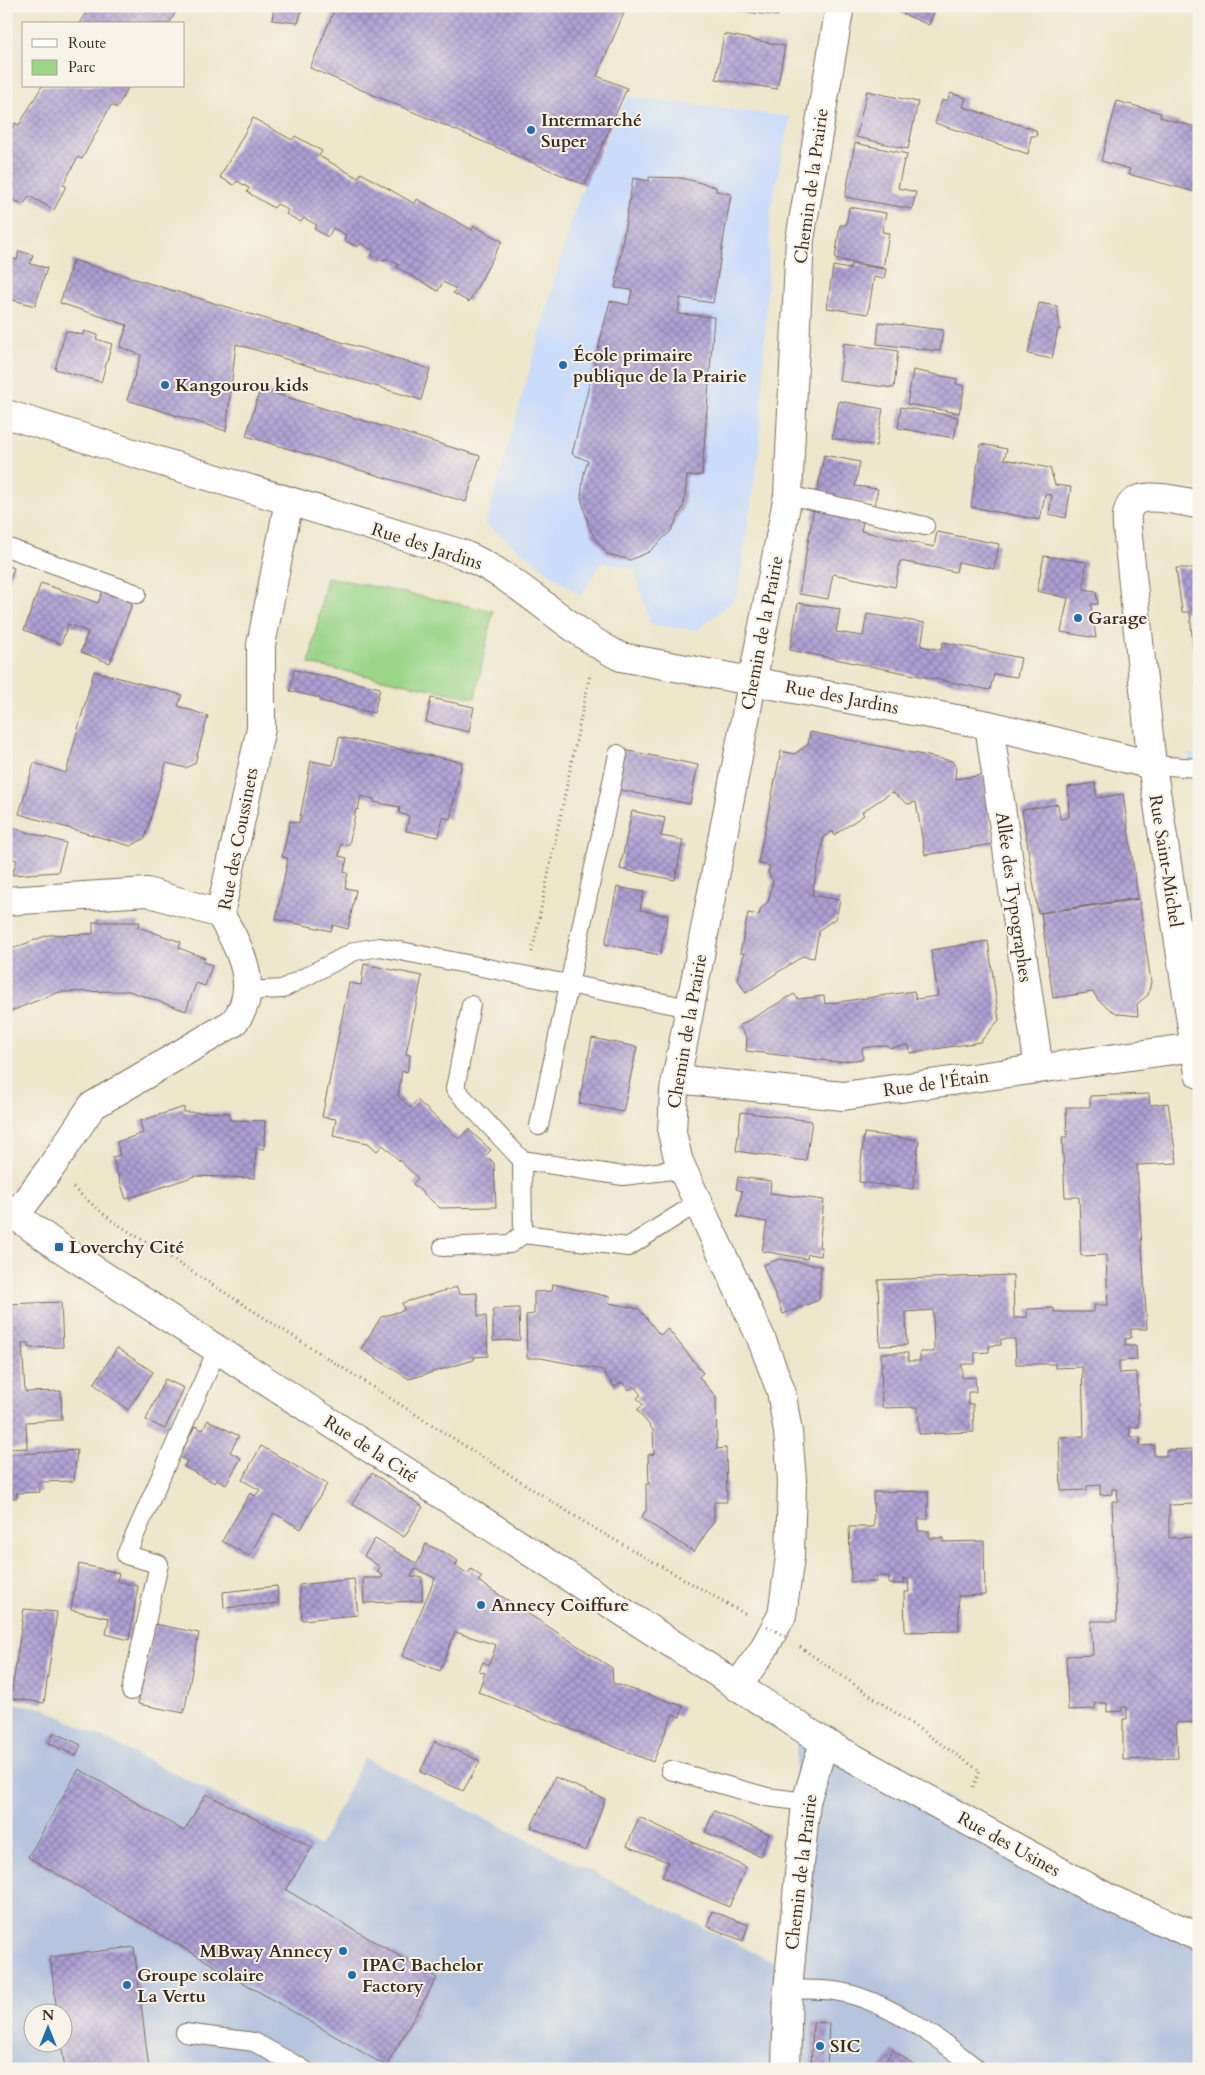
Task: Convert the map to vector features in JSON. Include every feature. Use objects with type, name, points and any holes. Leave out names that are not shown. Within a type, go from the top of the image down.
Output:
[{"type":"street","name":"Chemin de la Prairie","points":[[737,1687],[763,1650],[782,1614],[790,1557],[792,1480],[788,1432],[781,1391],[761,1338],[682,1169],[672,1133],[676,1079],[788,496],[800,238],[840,6]]},
{"type":"street","name":"Rue des Jardins","points":[[6,414],[462,554],[488,565],[596,644],[621,657],[989,725],[1152,765]]},
{"type":"street","points":[[1152,765],[1127,527],[1128,511],[1133,502],[1142,496],[1199,504]]},
{"type":"street","name":"Rue des Coussinets","points":[[10,1212],[50,1169],[92,1106],[233,1023],[240,1015],[247,991],[248,980],[245,962],[220,914],[261,728],[262,645],[289,502]]},
{"type":"street","name":"Allée des Typographes","points":[[989,725],[1039,1069]]},
{"type":"street","name":"Rue Saint-Michel","points":[[1152,765],[1199,1074]]},
{"type":"street","points":[[6,902],[147,892],[220,914]]},
{"type":"street","name":"Rue de l'Étain","points":[[676,1079],[843,1096],[1194,1047]]},
{"type":"street","name":"Rue de la Cité","points":[[10,1212],[59,1247],[737,1687]]},
{"type":"street","points":[[737,1687],[824,1742]]},
{"type":"street","name":"Chemin de la Prairie","points":[[786,2069],[788,1989],[806,1802],[824,1742]]},
{"type":"street","name":"Rue des Usines","points":[[824,1742],[1108,1898],[1199,1937]]},
{"type":"lane","points":[[788,496],[925,526]]},
{"type":"lane","points":[[6,547],[137,594]]},
{"type":"lane","points":[[538,1126],[618,754]]},
{"type":"lane","points":[[1152,765],[1199,768]]},
{"type":"lane","points":[[247,991],[282,989],[355,951],[380,947],[527,974],[690,1008]]},
{"type":"lane","points":[[471,1005],[454,1089],[522,1160],[623,1176],[682,1169]]},
{"type":"lane","points":[[522,1160],[523,1234]]},
{"type":"lane","points":[[443,1247],[510,1244],[523,1234],[628,1247],[697,1202]]},
{"type":"lane","points":[[131,1691],[159,1564],[126,1555],[217,1350]]},
{"type":"lane","points":[[670,1770],[767,1797],[806,1802]]},
{"type":"lane","points":[[788,1989],[835,1991],[879,2004],[913,2024],[977,2069]]},
{"type":"lane","points":[[185,2033],[254,2042],[303,2069]]},
{"type":"path","points":[[527,974],[596,644]]},
{"type":"path","points":[[50,1169],[119,1225],[592,1527],[750,1616]]},
{"type":"path","points":[[759,1621],[786,1637],[980,1771]]},
{"type":"shaded area","name":"École primaire publique de la Prairie","points":[[627,97],[790,117],[771,208],[760,444],[737,597],[697,630],[650,625],[635,569],[602,562],[580,596],[486,524],[577,202]],"holes":[[[649,176],[682,178],[716,187],[716,191],[731,194],[713,303],[680,298],[678,314],[714,318],[702,475],[687,476],[684,505],[671,531],[649,552],[631,560],[607,554],[594,537],[588,524],[581,497],[584,473],[588,461],[572,453],[610,301],[629,305],[632,290],[615,287],[633,178],[649,181]]]},
{"type":"shaded area","points":[[1188,753],[1199,754],[1199,834]]},
{"type":"shaded area","points":[[6,1702],[43,1708],[320,1846],[364,1758],[783,1967],[793,1920],[797,1711],[1199,1941],[1199,2069],[6,2069]]},
{"type":"green space","points":[[327,577],[493,611],[475,698],[309,664]]},
{"type":"building","points":[[89,6],[95,8],[179,6],[170,22],[81,22]]},
{"type":"building","points":[[274,6],[303,6],[298,23],[272,20]]},
{"type":"building","name":"Intermarché Super","points":[[336,6],[627,6],[597,76],[627,88],[585,185],[310,68]]},
{"type":"building","points":[[701,6],[779,6],[778,16]]},
{"type":"building","points":[[885,6],[936,6],[929,25]]},
{"type":"building","points":[[724,34],[785,46],[777,89],[716,79]]},
{"type":"building","points":[[41,88],[128,88],[117,108],[111,105],[82,159],[78,157],[63,185],[66,186],[54,210],[29,196],[24,204],[6,198],[6,137],[15,123],[19,125]]},
{"type":"building","points":[[867,91],[918,102],[908,149],[856,137]]},
{"type":"building","points":[[951,93],[966,98],[963,107],[1036,130],[1037,136],[1031,136],[1028,154],[935,123],[942,100],[947,101]]},
{"type":"building","points":[[1117,101],[1161,113],[1160,117],[1199,128],[1199,193],[1128,174],[1130,169],[1101,161]]},
{"type":"building","points":[[253,118],[292,140],[295,136],[322,151],[319,156],[358,178],[361,173],[415,204],[417,199],[472,230],[474,226],[502,241],[469,302],[453,293],[456,289],[443,282],[438,291],[396,267],[399,265],[386,258],[383,261],[371,255],[374,251],[361,243],[358,247],[344,240],[346,235],[333,228],[328,237],[314,229],[317,225],[304,218],[301,222],[286,214],[288,210],[277,204],[274,208],[247,192],[249,188],[237,181],[234,185],[220,177]]},
{"type":"building","points":[[855,143],[907,154],[898,188],[916,192],[912,209],[845,197]]},
{"type":"building","points":[[649,177],[682,178],[716,187],[716,191],[731,194],[713,303],[680,298],[678,314],[714,317],[702,475],[687,476],[684,505],[671,531],[649,552],[630,560],[607,554],[594,537],[588,524],[581,497],[584,473],[588,461],[572,454],[610,301],[629,305],[632,290],[615,288],[633,178],[649,181]]},
{"type":"building","points":[[849,207],[886,213],[882,232],[889,233],[883,268],[835,259],[840,225],[846,225]]},
{"type":"building","points":[[19,251],[33,255],[30,264],[47,268],[35,306],[6,298],[6,257],[17,260]]},
{"type":"building","points":[[73,260],[430,369],[421,400],[236,344],[226,431],[127,400],[141,355],[120,347],[127,325],[60,303]]},
{"type":"building","points":[[851,264],[886,269],[884,279],[874,277],[868,314],[827,308],[833,266],[850,269]]},
{"type":"building","points":[[1039,303],[1057,306],[1060,330],[1058,329],[1052,359],[1028,354]]},
{"type":"building","points":[[879,322],[943,330],[940,351],[877,344]]},
{"type":"building","points":[[66,331],[83,335],[84,331],[98,335],[96,339],[112,344],[101,382],[55,369]]},
{"type":"building","points":[[844,343],[898,351],[894,388],[839,381]]},
{"type":"building","points":[[913,370],[957,379],[956,384],[965,386],[959,413],[907,404]]},
{"type":"building","points":[[260,389],[480,456],[466,502],[246,436]]},
{"type":"building","points":[[839,401],[883,409],[876,446],[832,438]]},
{"type":"building","points":[[901,407],[958,417],[954,438],[898,428]]},
{"type":"building","points":[[981,444],[1007,449],[1004,459],[1050,468],[1055,485],[1071,487],[1066,518],[1049,514],[1052,495],[1045,494],[1040,520],[971,507]]},
{"type":"building","points":[[824,455],[860,462],[855,486],[878,489],[874,505],[817,494]]},
{"type":"building","points":[[814,508],[864,517],[861,531],[934,547],[937,532],[999,544],[994,569],[958,562],[956,572],[900,561],[895,587],[833,574],[828,599],[799,594]]},
{"type":"building","points":[[1044,556],[1086,562],[1084,589],[1096,591],[1098,604],[1091,604],[1096,638],[1061,632],[1068,598],[1037,591]]},
{"type":"building","points":[[6,565],[14,568],[7,589],[6,589]]},
{"type":"building","points":[[1176,568],[1199,568],[1199,720],[1190,612],[1182,612]]},
{"type":"building","points":[[41,583],[98,603],[103,590],[133,601],[110,663],[81,652],[88,632],[68,624],[61,644],[24,630]]},
{"type":"building","points":[[798,603],[840,609],[836,632],[863,636],[867,614],[925,623],[921,646],[941,650],[943,642],[1021,658],[1017,677],[994,674],[990,690],[790,650]]},
{"type":"building","points":[[294,670],[380,688],[374,713],[320,701],[320,698],[290,691]]},
{"type":"building","points":[[94,671],[182,695],[178,706],[208,716],[195,763],[186,768],[166,763],[145,838],[131,846],[19,814],[34,763],[66,773]]},
{"type":"building","points":[[431,698],[474,707],[469,732],[426,722]]},
{"type":"building","points":[[810,732],[952,761],[956,767],[955,779],[984,775],[993,844],[925,855],[916,802],[908,804],[892,792],[862,812],[864,815],[834,835],[833,831],[824,837],[812,895],[840,900],[836,918],[819,930],[814,958],[803,956],[746,993],[738,980],[744,953],[740,953],[748,913],[759,915],[761,908],[768,902],[773,881],[768,873],[770,866],[758,863],[781,751],[794,754],[808,745]]},
{"type":"building","points":[[339,737],[462,762],[450,819],[443,817],[439,837],[406,831],[409,816],[399,813],[400,807],[374,802],[374,799],[361,796],[358,810],[356,809],[349,845],[341,844],[339,856],[347,858],[344,872],[348,873],[345,888],[356,890],[348,929],[333,925],[331,931],[276,919],[288,858],[282,857],[290,821],[299,823],[311,761],[333,765]]},
{"type":"building","points":[[624,750],[698,765],[690,804],[615,789]]},
{"type":"building","points":[[1095,783],[1097,798],[1123,794],[1138,898],[1038,913],[1022,810],[1058,804],[1060,819],[1069,817],[1068,787]]},
{"type":"building","points":[[632,811],[665,818],[661,836],[683,840],[675,880],[620,869]]},
{"type":"building","points":[[6,826],[66,843],[58,872],[12,875],[17,860],[6,857]]},
{"type":"building","points":[[617,887],[644,892],[640,910],[668,916],[660,955],[605,944]]},
{"type":"building","points":[[1139,899],[1151,982],[1148,995],[1137,1004],[1138,1016],[1119,1014],[1111,1010],[1098,1000],[1093,992],[1053,998],[1041,913]]},
{"type":"building","points":[[93,922],[140,922],[138,927],[181,942],[179,948],[205,958],[203,962],[212,965],[205,986],[196,983],[186,1011],[129,991],[59,992],[6,1013],[6,951],[48,935],[93,934]]},
{"type":"building","points":[[988,941],[999,1020],[980,1042],[910,1053],[909,1045],[890,1048],[886,1045],[862,1048],[863,1059],[837,1062],[746,1051],[747,1038],[739,1026],[794,994],[798,999],[824,996],[825,1004],[914,991],[916,999],[938,996],[931,950]]},
{"type":"building","points":[[364,964],[422,976],[406,1054],[410,1055],[409,1063],[407,1072],[402,1071],[398,1096],[410,1108],[417,1100],[459,1139],[468,1129],[491,1150],[486,1155],[494,1163],[496,1207],[440,1208],[413,1184],[418,1178],[383,1145],[377,1151],[368,1143],[333,1136],[336,1119],[322,1117],[349,983],[361,985]]},
{"type":"building","points":[[592,1038],[637,1047],[623,1112],[579,1103]]},
{"type":"building","points":[[1149,1094],[1150,1105],[1168,1103],[1177,1163],[1137,1165],[1147,1329],[1131,1329],[1131,1338],[1125,1339],[1125,1346],[1136,1346],[1137,1360],[1119,1361],[1119,1373],[1137,1372],[1139,1427],[1130,1427],[1130,1437],[1140,1437],[1140,1446],[1154,1445],[1154,1456],[1166,1456],[1166,1450],[1193,1449],[1195,1504],[1169,1505],[1169,1538],[1199,1537],[1199,1722],[1176,1723],[1178,1758],[1123,1760],[1123,1719],[1127,1719],[1127,1707],[1122,1707],[1122,1711],[1107,1712],[1107,1703],[1095,1703],[1095,1709],[1068,1710],[1066,1656],[1093,1655],[1091,1621],[1117,1621],[1112,1501],[1118,1501],[1117,1489],[1112,1489],[1112,1494],[1100,1495],[1100,1485],[1087,1486],[1087,1490],[1061,1491],[1059,1437],[1084,1436],[1082,1367],[1055,1368],[1055,1364],[1016,1364],[1015,1339],[1001,1339],[1001,1345],[989,1346],[989,1352],[975,1353],[975,1364],[962,1364],[962,1378],[975,1377],[976,1392],[968,1392],[968,1404],[973,1404],[974,1432],[919,1434],[918,1407],[882,1408],[881,1353],[908,1353],[908,1361],[920,1361],[920,1352],[934,1352],[933,1310],[906,1312],[907,1345],[880,1346],[878,1280],[1013,1275],[1014,1318],[1027,1317],[1027,1309],[1054,1308],[1054,1312],[1094,1312],[1094,1305],[1108,1305],[1106,1255],[1081,1256],[1079,1197],[1065,1197],[1062,1137],[1067,1137],[1066,1107],[1090,1107],[1090,1096]]},
{"type":"building","points":[[184,1107],[184,1112],[230,1113],[230,1120],[265,1121],[264,1149],[256,1148],[255,1178],[195,1176],[126,1199],[112,1157],[120,1155],[117,1142],[143,1133],[140,1121]]},
{"type":"building","points":[[741,1112],[812,1121],[806,1161],[736,1151]]},
{"type":"building","points":[[864,1133],[919,1140],[913,1189],[859,1182]]},
{"type":"building","points":[[738,1177],[771,1181],[770,1193],[824,1200],[819,1247],[822,1247],[821,1256],[808,1254],[807,1259],[762,1251],[767,1222],[737,1217],[742,1191],[736,1189]]},
{"type":"building","points":[[779,1259],[821,1266],[819,1300],[783,1314],[763,1265]]},
{"type":"building","points":[[553,1284],[610,1297],[609,1303],[639,1309],[660,1335],[668,1329],[703,1373],[699,1377],[716,1397],[717,1449],[726,1448],[727,1502],[714,1502],[714,1521],[694,1552],[641,1518],[646,1510],[646,1484],[649,1484],[648,1455],[654,1454],[653,1430],[637,1410],[643,1405],[637,1398],[641,1395],[634,1386],[629,1390],[622,1382],[615,1387],[602,1370],[541,1358],[527,1358],[526,1315],[534,1314],[534,1292],[552,1291]]},
{"type":"building","points":[[457,1287],[459,1294],[477,1293],[478,1316],[486,1316],[488,1356],[474,1357],[474,1360],[409,1379],[361,1349],[381,1317],[404,1310],[402,1303]]},
{"type":"building","points":[[61,1302],[63,1347],[29,1348],[29,1343],[22,1343],[25,1392],[61,1391],[62,1420],[26,1422],[27,1448],[6,1449],[6,1304]]},
{"type":"building","points":[[519,1308],[520,1340],[493,1341],[493,1309]]},
{"type":"building","points":[[117,1348],[153,1372],[128,1410],[94,1384]]},
{"type":"building","points":[[165,1379],[184,1388],[165,1429],[146,1420]]},
{"type":"building","points":[[208,1420],[239,1436],[230,1452],[241,1458],[226,1485],[217,1480],[215,1483],[184,1467],[187,1461],[179,1457],[195,1426],[203,1430]]},
{"type":"building","points":[[261,1446],[327,1484],[301,1529],[274,1513],[249,1556],[222,1541],[250,1493],[255,1496],[260,1490],[242,1480]]},
{"type":"building","points":[[77,1450],[74,1481],[39,1482],[40,1492],[17,1493],[17,1498],[6,1498],[6,1455]]},
{"type":"building","points":[[372,1473],[423,1507],[404,1537],[352,1504]]},
{"type":"building","points":[[928,1491],[928,1519],[918,1519],[918,1531],[929,1531],[929,1538],[943,1538],[943,1542],[984,1541],[985,1595],[958,1596],[959,1631],[905,1632],[904,1592],[909,1592],[908,1579],[904,1579],[904,1584],[889,1584],[889,1576],[876,1576],[876,1582],[851,1582],[849,1527],[874,1527],[873,1492]]},
{"type":"building","points":[[375,1539],[417,1564],[426,1544],[445,1553],[458,1561],[455,1565],[468,1574],[471,1569],[482,1577],[478,1581],[612,1668],[613,1683],[683,1706],[680,1717],[673,1714],[653,1762],[478,1692],[485,1673],[479,1671],[483,1662],[489,1665],[496,1645],[455,1632],[440,1671],[402,1656],[435,1578],[415,1569],[411,1577],[422,1577],[422,1601],[364,1603],[363,1578],[382,1578],[383,1576],[377,1572],[380,1567],[364,1556]]},
{"type":"building","points":[[79,1564],[119,1573],[117,1581],[138,1586],[129,1640],[106,1634],[109,1618],[71,1610]]},
{"type":"building","points":[[354,1579],[358,1615],[302,1620],[299,1585]]},
{"type":"building","points":[[277,1586],[279,1603],[224,1608],[223,1592]]},
{"type":"building","points":[[24,1609],[57,1612],[44,1703],[11,1698]]},
{"type":"building","points":[[155,1624],[199,1633],[184,1713],[138,1704]]},
{"type":"building","points":[[54,1732],[81,1745],[76,1756],[49,1743]]},
{"type":"building","points":[[435,1741],[480,1761],[463,1791],[420,1772]]},
{"type":"building","points":[[79,1769],[184,1831],[206,1794],[312,1847],[286,1890],[437,1978],[386,2066],[28,1857]]},
{"type":"building","points":[[555,1777],[605,1799],[586,1851],[531,1827]]},
{"type":"building","points":[[714,1811],[769,1834],[760,1856],[705,1832]]},
{"type":"building","points":[[639,1817],[746,1867],[729,1907],[662,1877],[668,1862],[627,1846]]},
{"type":"building","points":[[712,1911],[748,1925],[743,1941],[707,1926]]},
{"type":"building","points":[[134,1947],[149,2069],[65,2069],[62,2052],[72,2052],[72,2002],[56,2002],[50,1957]]},
{"type":"building","name":"SIC","points":[[813,2022],[829,2023],[827,2069],[811,2069]]},
{"type":"building","points":[[893,2050],[920,2069],[880,2069]]},
{"type":"place","name":"Intermarché Super","points":[[531,130]]},
{"type":"place","name":"École primaire publique de la Prairie","points":[[563,365]]},
{"type":"place","name":"Kangourou kids","points":[[165,385]]},
{"type":"place","name":"Garage","points":[[1078,618]]},
{"type":"place","name":"Loverchy Cité","points":[[59,1247]]},
{"type":"place","name":"Annecy Coiffure","points":[[481,1605]]},
{"type":"place","name":"MBway Annecy","points":[[343,1951]]},
{"type":"place","name":"IPAC Bachelor Factory","points":[[352,1975]]},
{"type":"place","name":"Groupe scolaire La Vertu","points":[[127,1985]]},
{"type":"place","name":"SIC","points":[[820,2046]]}]
